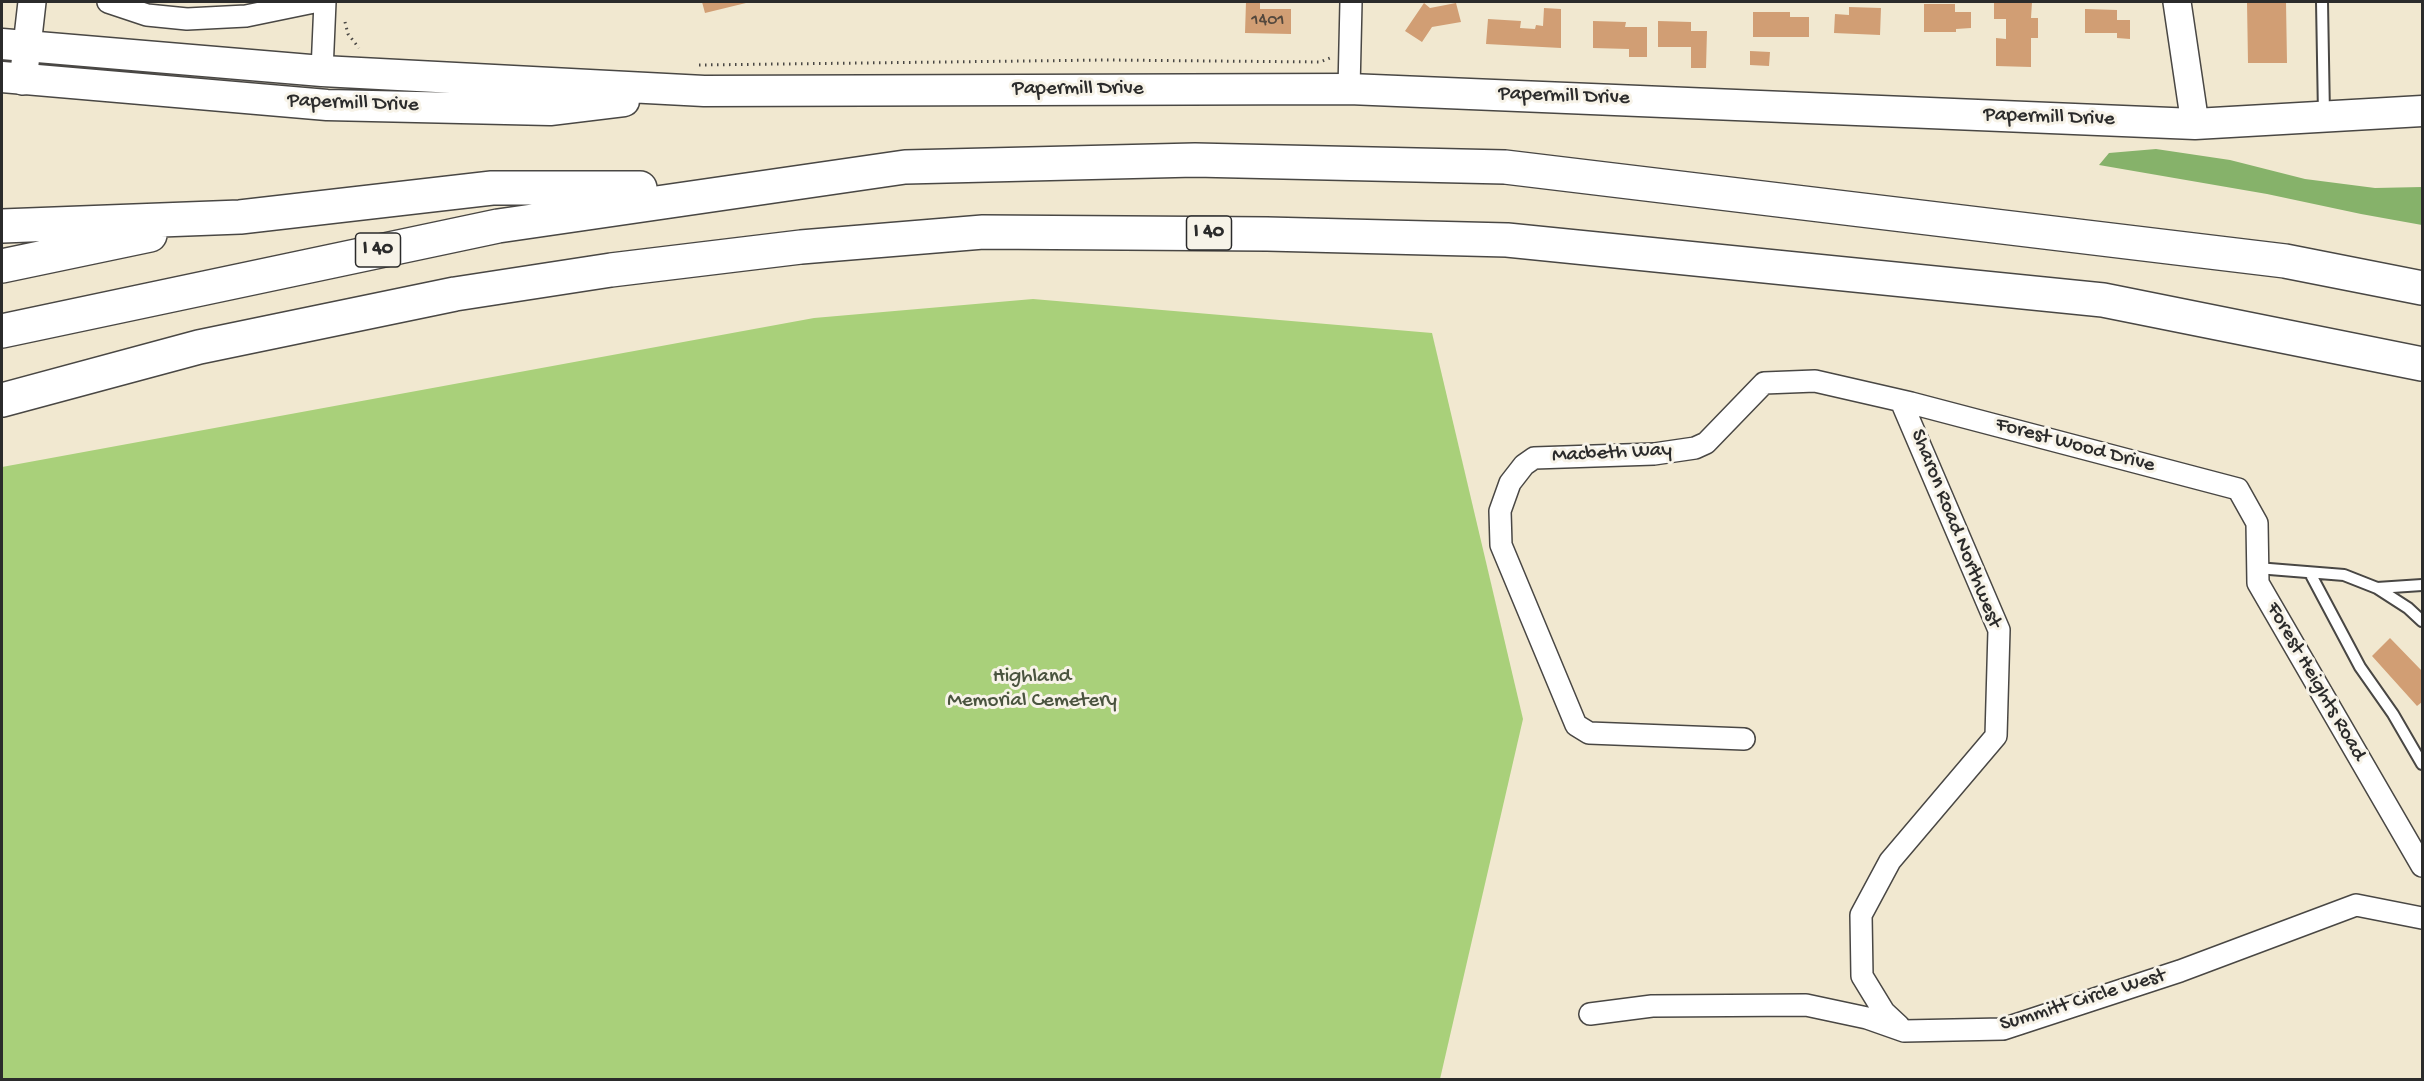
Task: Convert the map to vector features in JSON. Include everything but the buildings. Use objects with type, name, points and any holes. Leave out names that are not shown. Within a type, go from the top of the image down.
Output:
[{"type":"highway","name":"I 40","points":[[2,331],[498,226],[758,188],[905,167],[1195,160],[1505,167],[2285,261],[2422,288]]},
{"type":"highway","points":[[2,226],[240,217],[492,188],[758,188]]},
{"type":"highway","points":[[2,266],[240,217]]},
{"type":"highway","name":"I 40","points":[[2,400],[199,347],[454,294],[611,270],[801,247],[982,232],[1267,234],[1518,241],[2103,300],[2422,364]]},
{"type":"main road","name":"Papermill Drive","points":[[14,46],[322,70],[704,92],[1349,89],[2194,124],[2422,111]]},
{"type":"main road","name":"Papermill Drive","points":[[12,79],[327,105],[550,110],[704,92]]},
{"type":"street","points":[[12,79],[14,46],[32,2]]},
{"type":"street","points":[[108,2],[147,15],[187,19],[246,16],[314,2]]},
{"type":"street","points":[[322,70],[325,2]]},
{"type":"street","points":[[1349,89],[1351,2]]},
{"type":"street","points":[[2177,2],[2194,124]]},
{"type":"street","name":"Macbeth Way","points":[[1744,739],[1589,734],[1576,725],[1501,545],[1500,511],[1510,483],[1524,465],[1534,458],[1654,454],[1695,448],[1706,443],[1764,383],[1815,381],[1906,402]]},
{"type":"street","name":"Forest Wood Drive","points":[[1906,402],[2238,489]]},
{"type":"street","name":"Sharon Road Northwest","points":[[1904,1031],[1884,1012],[1862,976],[1861,915],[1890,861],[1996,736],[1999,630],[1906,402]]},
{"type":"street","name":"Forest Heights Road","points":[[2238,489],[2257,523],[2258,583],[2422,866]]},
{"type":"street","name":"Summitt Circle West","points":[[1590,1014],[1652,1006],[1806,1005],[1867,1018],[1904,1031],[2003,1029],[2180,971],[2355,905],[2422,918]]},
{"type":"lane","points":[[2322,2],[2324,117]]},
{"type":"lane","points":[[2257,568],[2344,575],[2377,588],[2408,608],[2422,621]]},
{"type":"lane","points":[[2310,573],[2360,667],[2393,714],[2422,764]]},
{"type":"lane","points":[[2377,588],[2422,585]]},
{"type":"green space","points":[[2156,149],[2230,160],[2305,179],[2375,188],[2422,187],[2422,225],[2267,194],[2099,165],[2109,153]]},
{"type":"green space","name":"Highland Memorial Cemetery","points":[[1033,299],[1432,333],[1523,719],[1440,1079],[2,1079],[2,467],[814,318]]}]
